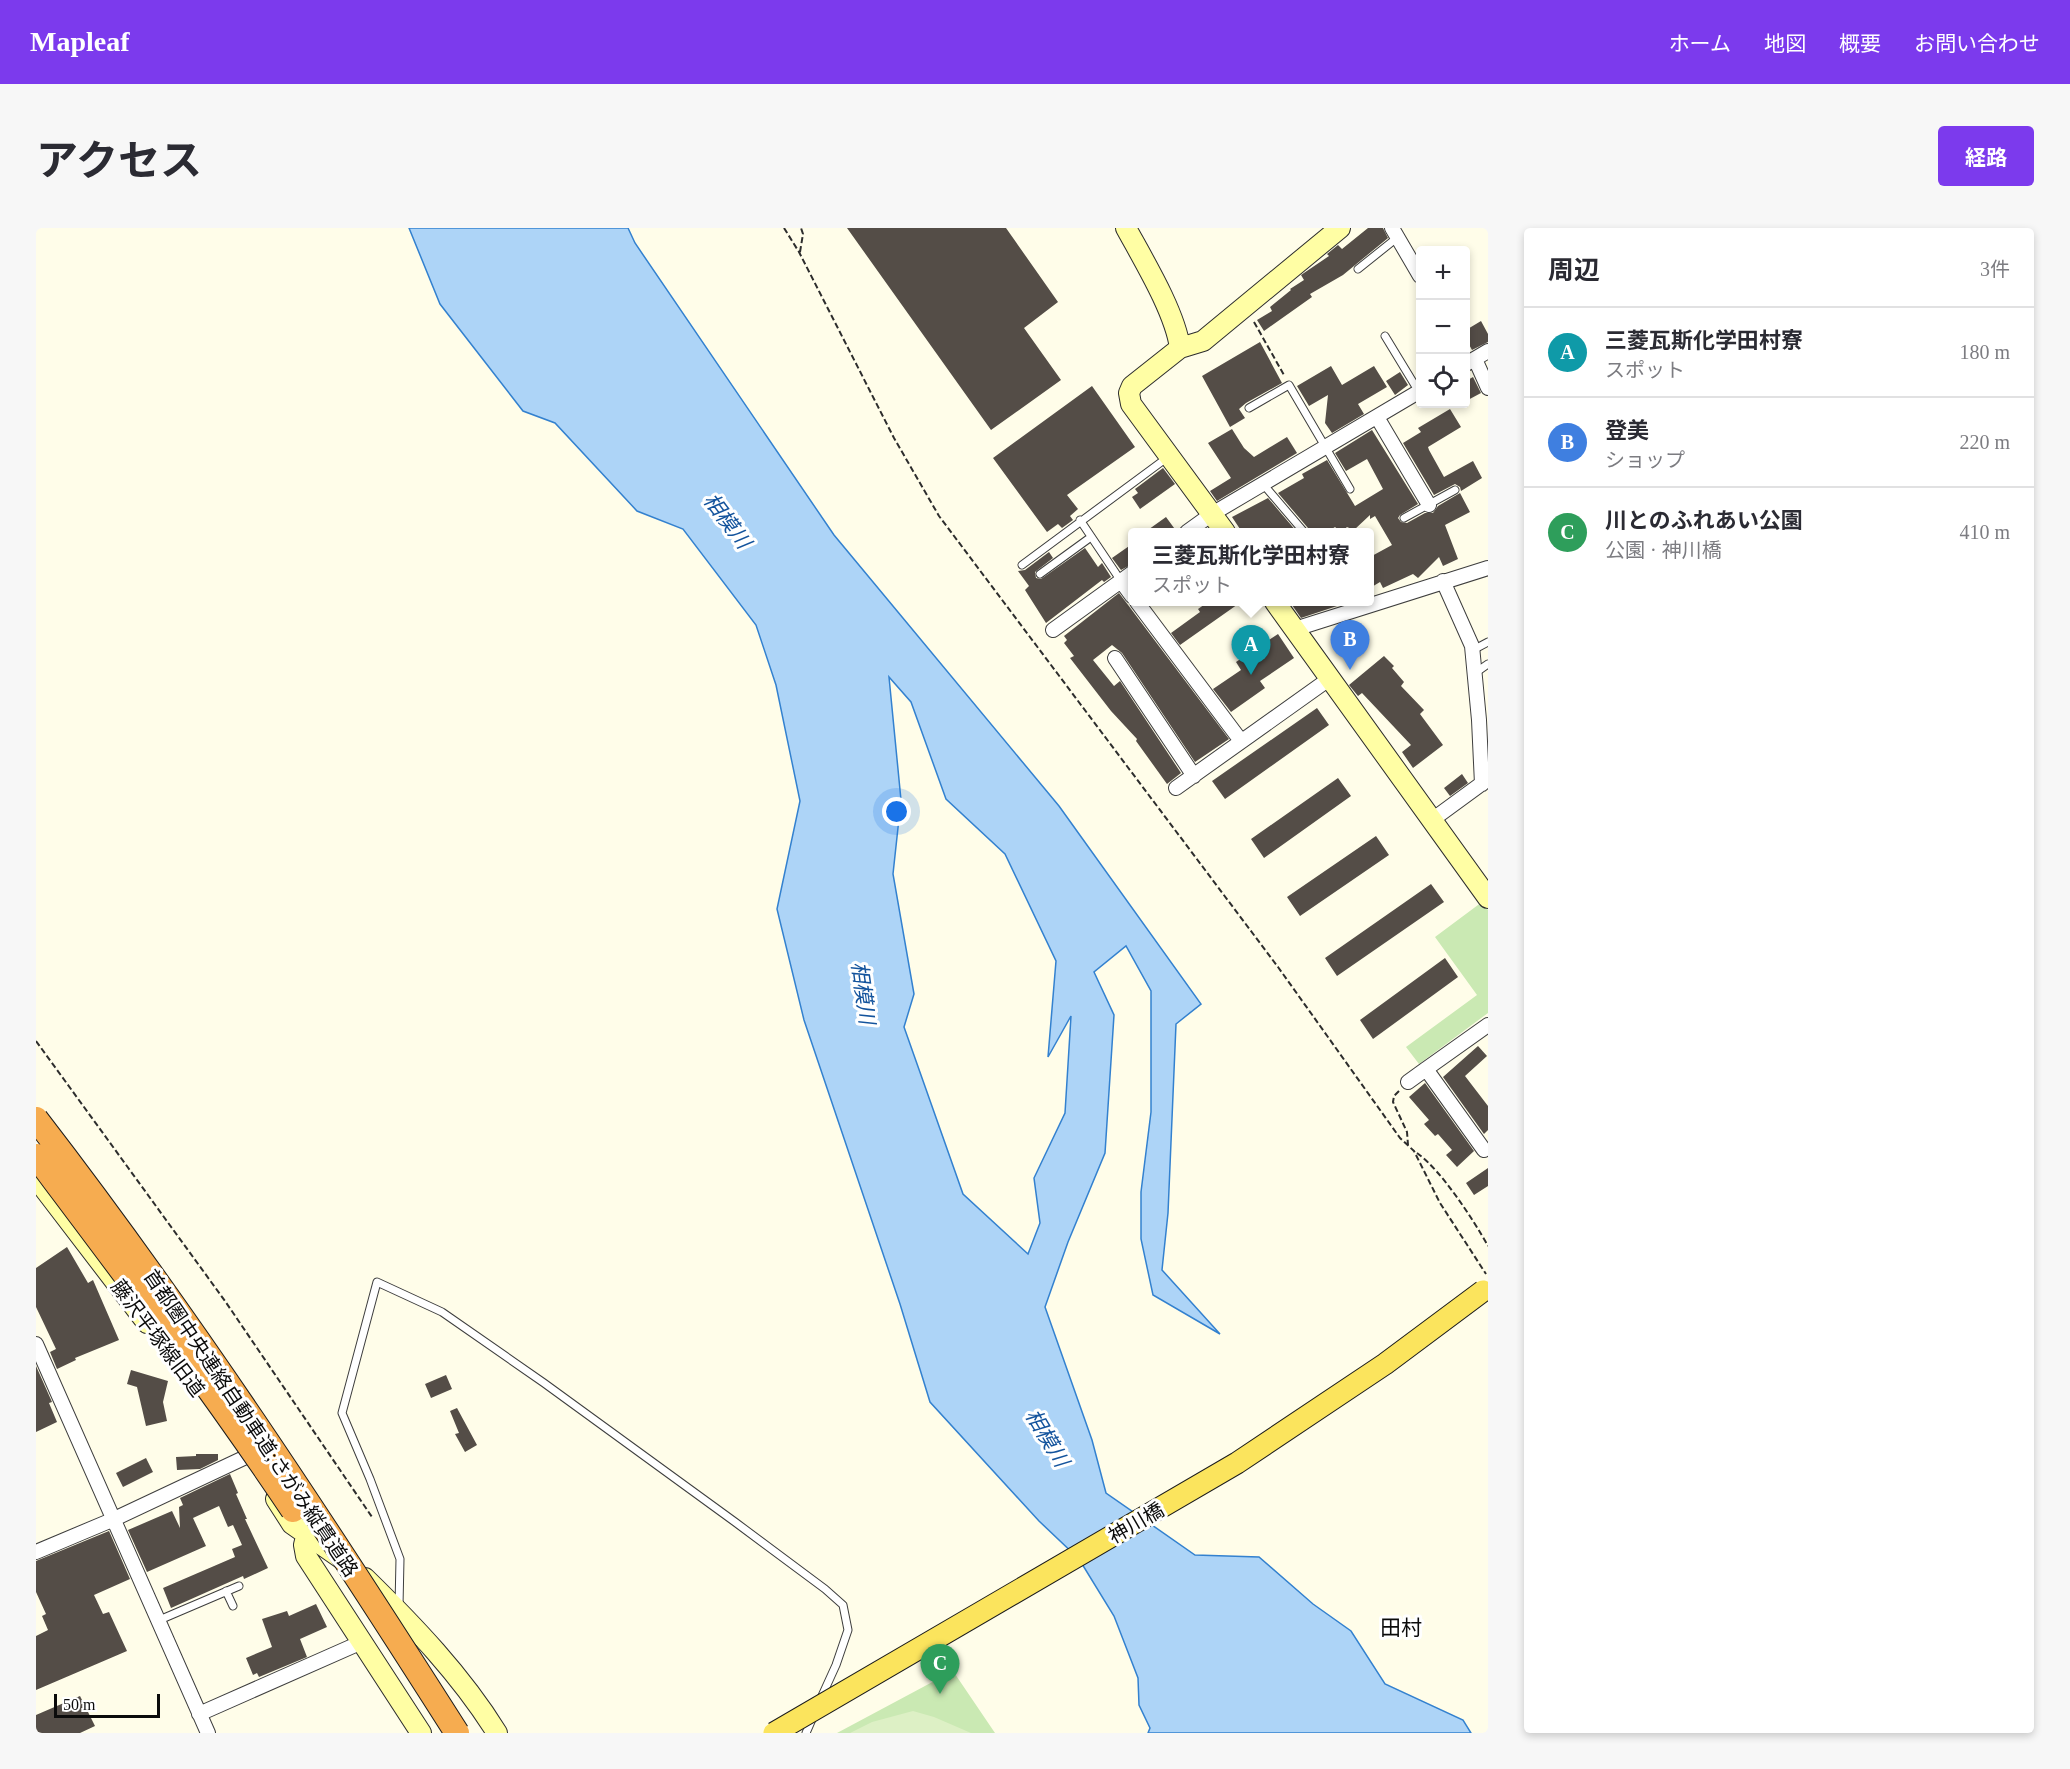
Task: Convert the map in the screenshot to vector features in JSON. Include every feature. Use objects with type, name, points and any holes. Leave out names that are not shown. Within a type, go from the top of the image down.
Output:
[{"type":"highway","name":"首都圏中央連絡自動車道;さがみ縦貫道路","points":[[36,1119],[164,1291],[263,1435],[457,1733]]},
{"type":"highway","name":"首都圏中央連絡自動車道;さがみ縦貫道路","points":[[36,1156],[146,1302],[249,1445],[439,1733]]},
{"type":"main road","name":"神川橋","points":[[774,1733],[1237,1463],[1386,1364],[1485,1283]]},
{"type":"street","points":[[1126,228],[1178,333],[1180,348]]},
{"type":"street","points":[[1223,528],[1131,404],[1129,393],[1132,386],[1180,348],[1203,341],[1340,228]]},
{"type":"street","points":[[1395,233],[1416,269]]},
{"type":"street","points":[[1470,359],[1488,351]]},
{"type":"street","points":[[1470,361],[1488,388]]},
{"type":"street","points":[[1193,528],[1212,514],[1416,393]]},
{"type":"street","points":[[1377,417],[1429,505]]},
{"type":"street","points":[[1374,603],[1443,581],[1487,571]]},
{"type":"street","points":[[1053,630],[1127,577]]},
{"type":"street","points":[[1432,820],[1485,781],[1472,645],[1443,581]]},
{"type":"street","points":[[1140,606],[1241,741]]},
{"type":"street","points":[[1278,606],[1488,898]]},
{"type":"street","points":[[1295,629],[1366,606]]},
{"type":"street","points":[[1115,658],[1194,776]]},
{"type":"street","points":[[1176,788],[1329,679]]},
{"type":"street","points":[[1408,1082],[1488,1025]]},
{"type":"street","points":[[1426,1069],[1484,1150]]},
{"type":"street","name":"藤沢平塚線旧道","points":[[36,1178],[248,1456],[292,1524],[362,1574],[399,1611],[444,1660],[497,1733]]},
{"type":"street","points":[[36,1344],[208,1733]]},
{"type":"street","points":[[36,1552],[112,1520],[248,1456]]},
{"type":"street","points":[[307,1533],[304,1545],[306,1556],[421,1733]]},
{"type":"street","points":[[200,1714],[362,1642]]},
{"type":"lane","points":[[1358,269],[1395,233]]},
{"type":"lane","points":[[1385,336],[1416,385]]},
{"type":"lane","points":[[1249,408],[1289,385],[1350,489]]},
{"type":"lane","points":[[1022,564],[1170,455]]},
{"type":"lane","points":[[1263,484],[1301,528]]},
{"type":"lane","points":[[1404,518],[1455,490]]},
{"type":"lane","points":[[1080,520],[1091,537],[1127,577]]},
{"type":"lane","points":[[1040,574],[1091,537]]},
{"type":"lane","points":[[1473,650],[1488,642]]},
{"type":"lane","points":[[1475,673],[1488,664]]},
{"type":"lane","points":[[399,1611],[400,1559],[342,1413],[377,1282],[442,1312],[725,1515],[825,1589],[843,1605],[848,1630],[836,1665],[806,1733]]},
{"type":"lane","points":[[158,1621],[239,1586]]},
{"type":"lane","points":[[226,1591],[233,1606]]},
{"type":"path","points":[[784,228],[800,252],[894,438],[939,516],[1278,967],[1401,1138],[1430,1162],[1488,1246]]},
{"type":"path","points":[[800,252],[803,234],[801,228]]},
{"type":"path","points":[[1245,305],[1289,385]]},
{"type":"path","points":[[36,1041],[225,1300],[375,1521]]},
{"type":"path","points":[[1408,1082],[1392,1098],[1407,1132],[1408,1145]]},
{"type":"path","points":[[1414,1151],[1485,1283]]},
{"type":"green space","points":[[1482,902],[1488,910],[1488,1013],[1419,1064],[1406,1047],[1477,995],[1435,937]]},
{"type":"green space","points":[[953,1671],[995,1733],[837,1733]]},
{"type":"green space","points":[[913,1711],[934,1717],[971,1733],[850,1733],[872,1722]]},
{"type":"water","name":"相模川","points":[[409,228],[628,228],[635,243],[834,535],[1059,806],[1201,1004],[1176,1024],[1168,1213],[1162,1270],[1220,1334],[1153,1295],[1141,1239],[1141,1192],[1151,1112],[1151,991],[1126,946],[1094,972],[1114,1015],[1105,1153],[1068,1242],[1045,1307],[1092,1440],[1106,1493],[1195,1555],[1259,1557],[1313,1604],[1351,1631],[1385,1684],[1463,1720],[1471,1733],[1148,1733],[1150,1728],[1139,1705],[1138,1678],[1114,1616],[1079,1559],[1039,1521],[930,1402],[900,1304],[804,1020],[777,909],[800,801],[776,685],[756,625],[683,529],[637,511],[555,423],[523,411],[440,304]],"holes":[[[889,677],[911,702],[946,799],[1005,854],[1056,961],[1048,1057],[1071,1016],[1065,1113],[1034,1178],[1040,1223],[1028,1254],[963,1194],[904,1027],[914,994],[893,874],[901,800]]]},
{"type":"building","points":[[847,228],[1006,228],[1058,302],[1024,328],[1061,380],[991,430]]},
{"type":"building","points":[[1368,228],[1383,228],[1388,238],[1343,275],[1310,294],[1312,297],[1264,331],[1257,320],[1272,311],[1270,307],[1304,280],[1301,275],[1329,256],[1327,254],[1338,245],[1342,249]]},
{"type":"building","points":[[1481,321],[1488,334],[1488,342],[1472,350],[1470,328]]},
{"type":"building","points":[[1260,342],[1282,383],[1246,403],[1239,409],[1245,418],[1230,427],[1202,376]]},
{"type":"building","points":[[1331,366],[1342,385],[1374,366],[1387,387],[1358,404],[1364,414],[1332,433],[1325,423],[1328,395],[1309,406],[1297,386]]},
{"type":"building","points":[[1400,372],[1408,385],[1395,395],[1386,381]]},
{"type":"building","points":[[1473,377],[1481,393],[1470,399],[1470,379]]},
{"type":"building","points":[[1092,386],[1135,447],[1067,495],[1078,509],[1070,516],[1073,520],[1062,528],[1058,524],[1047,532],[993,458]]},
{"type":"building","points":[[1450,409],[1461,427],[1428,447],[1429,450],[1444,477],[1473,461],[1482,478],[1461,491],[1460,487],[1455,484],[1434,495],[1403,443],[1421,432],[1418,428]]},
{"type":"building","points":[[1232,429],[1244,448],[1254,457],[1287,437],[1297,453],[1217,501],[1210,491],[1231,478],[1208,443]]},
{"type":"building","points":[[1372,430],[1418,504],[1400,515],[1398,518],[1401,522],[1407,523],[1425,513],[1433,513],[1438,506],[1460,493],[1470,512],[1445,525],[1458,559],[1443,566],[1439,557],[1418,578],[1413,574],[1383,588],[1380,582],[1374,586],[1374,555],[1392,545],[1375,516],[1370,519],[1370,515],[1356,528],[1308,528],[1278,493],[1304,478],[1302,474],[1327,460],[1355,506],[1383,489],[1367,459],[1346,471],[1335,453]]},
{"type":"building","points":[[1163,468],[1175,484],[1140,509],[1132,497],[1138,493],[1135,489]]},
{"type":"building","points":[[1268,498],[1294,528],[1239,528],[1232,517]]},
{"type":"building","points":[[1166,517],[1174,528],[1151,528]]},
{"type":"building","points":[[1128,547],[1128,566],[1121,570],[1112,558]]},
{"type":"building","points":[[1085,548],[1098,567],[1102,563],[1111,577],[1104,582],[1102,580],[1046,623],[1025,590],[1029,586],[1018,571],[1025,570],[1049,552],[1053,558],[1035,572],[1036,578],[1041,579]]},
{"type":"building","points":[[1119,593],[1229,739],[1195,762],[1122,653],[1112,645],[1093,660],[1114,686],[1120,681],[1181,773],[1167,784],[1136,741],[1137,739],[1111,711],[1070,658],[1074,656],[1064,643],[1067,640],[1064,636]]},
{"type":"building","points":[[1202,606],[1235,606],[1180,645],[1171,633],[1200,612],[1198,609]]},
{"type":"building","points":[[1293,606],[1337,606],[1301,618]]},
{"type":"building","points":[[1278,634],[1294,658],[1260,681],[1265,688],[1231,712],[1213,689],[1241,670],[1236,662]]},
{"type":"building","points":[[1384,656],[1394,666],[1392,668],[1404,682],[1401,686],[1424,710],[1420,714],[1443,745],[1413,768],[1402,752],[1411,745],[1362,693],[1358,696],[1349,685]]},
{"type":"building","points":[[1317,708],[1329,725],[1225,799],[1212,781]]},
{"type":"building","points":[[1462,774],[1468,783],[1450,796],[1444,788]]},
{"type":"building","points":[[1338,778],[1351,796],[1264,858],[1251,839]]},
{"type":"building","points":[[1376,836],[1389,855],[1300,916],[1287,897]]},
{"type":"building","points":[[1431,884],[1444,902],[1337,976],[1325,958]]},
{"type":"building","points":[[1445,958],[1458,977],[1373,1039],[1360,1020]]},
{"type":"building","points":[[1478,1046],[1487,1056],[1465,1076],[1488,1106],[1488,1130],[1484,1134],[1443,1077]]},
{"type":"building","points":[[1425,1083],[1474,1151],[1457,1167],[1446,1155],[1452,1150],[1438,1134],[1435,1136],[1424,1124],[1429,1120],[1409,1097]]},
{"type":"building","points":[[1488,1168],[1488,1186],[1474,1195],[1466,1183]]},
{"type":"building","points":[[67,1247],[88,1283],[93,1280],[119,1340],[75,1358],[76,1360],[57,1369],[50,1352],[56,1349],[36,1307],[36,1268]]},
{"type":"building","points":[[36,1366],[52,1402],[49,1403],[57,1422],[36,1432]]},
{"type":"building","points":[[131,1370],[168,1381],[163,1402],[167,1421],[146,1426],[137,1387],[127,1384]]},
{"type":"building","points":[[446,1375],[452,1389],[431,1398],[425,1384]]},
{"type":"building","points":[[457,1408],[477,1445],[465,1452],[455,1434],[459,1433],[450,1411]]},
{"type":"building","points":[[196,1454],[218,1454],[218,1460],[200,1469],[177,1470],[176,1457],[196,1456]]},
{"type":"building","points":[[146,1458],[153,1472],[123,1487],[116,1473]]},
{"type":"building","points":[[230,1474],[247,1519],[245,1519],[268,1568],[244,1579],[243,1576],[171,1608],[163,1588],[235,1557],[232,1549],[242,1545],[233,1525],[228,1527],[219,1506],[193,1518],[206,1546],[147,1572],[128,1530],[172,1511],[180,1528],[179,1507],[183,1505],[180,1498]]},
{"type":"building","points":[[109,1531],[130,1579],[94,1595],[103,1614],[109,1612],[127,1651],[36,1690],[36,1636],[48,1630],[42,1616],[46,1614],[36,1592],[36,1561]]},
{"type":"building","points":[[316,1604],[327,1627],[300,1639],[307,1657],[259,1677],[257,1673],[253,1675],[246,1658],[272,1647],[262,1619],[287,1611],[289,1616]]},
{"type":"building","points":[[80,1696],[95,1726],[80,1733],[36,1733],[36,1715]]},
{"type":"place","name":"登美","points":[[1350,670]]},
{"type":"place","name":"三菱瓦斯化学田村寮","points":[[1251,675]]},
{"type":"place","name":"川とのふれあい公園","points":[[940,1694]]},
{"type":"district","name":"田村","points":[[1401,1628]]}]
